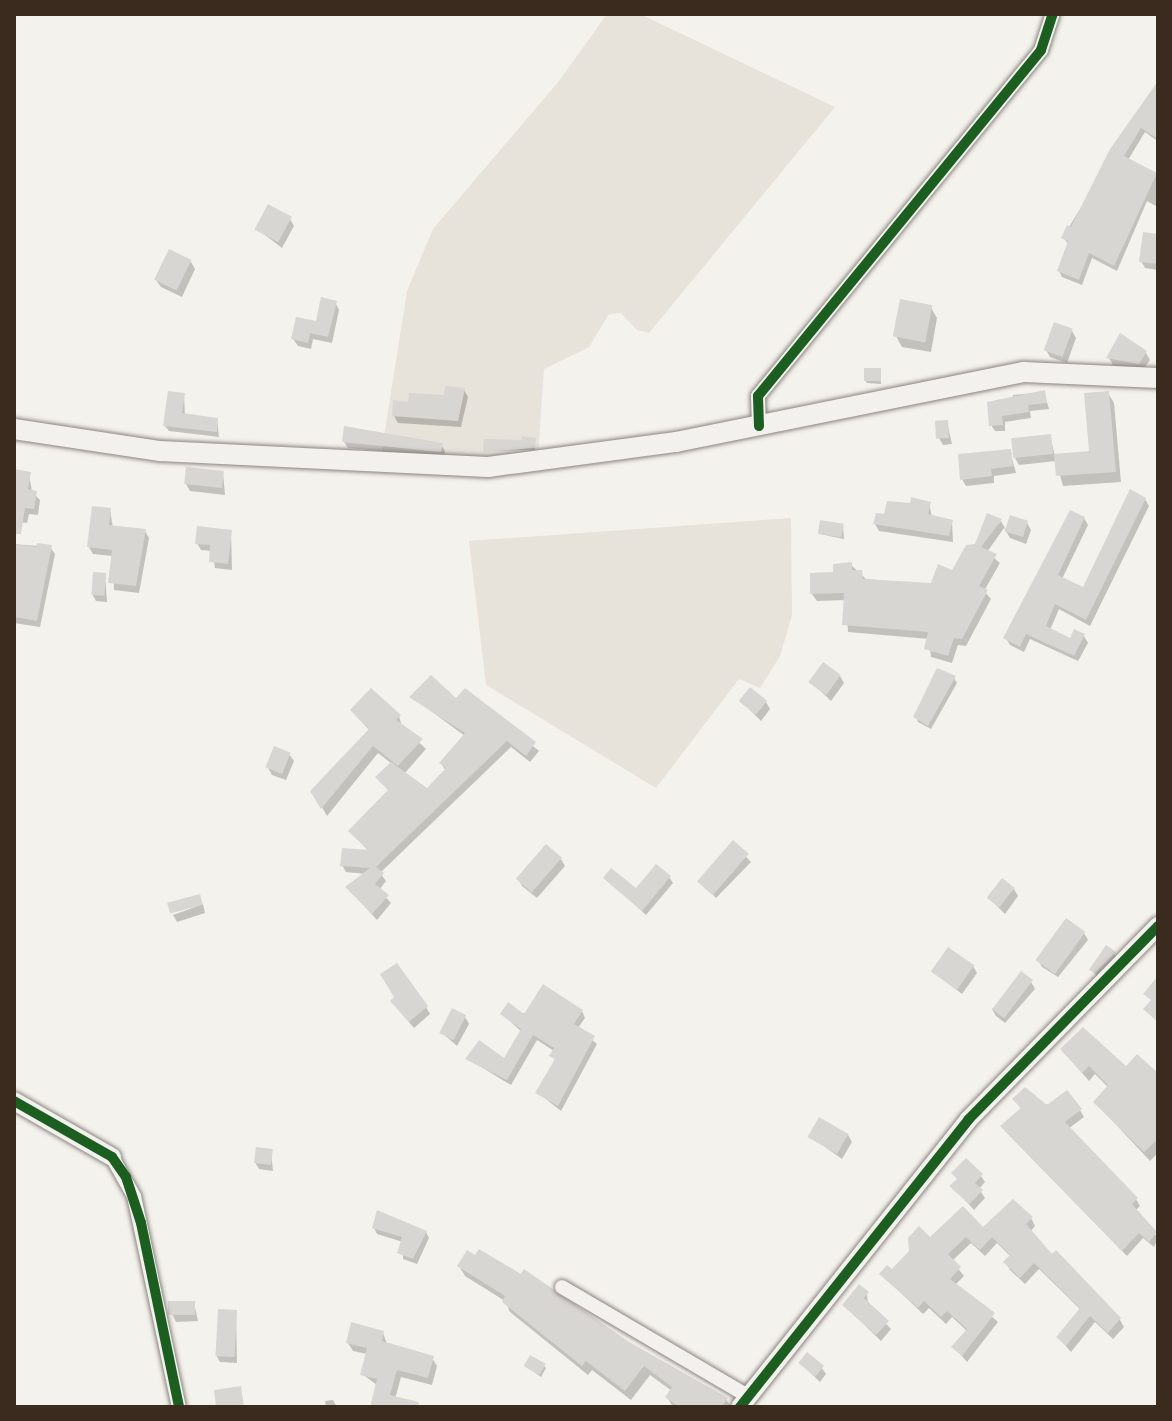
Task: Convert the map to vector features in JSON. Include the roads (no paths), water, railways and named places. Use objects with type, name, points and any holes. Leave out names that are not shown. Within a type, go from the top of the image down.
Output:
[{"type":"main road","points":[[14,429],[160,451],[488,467],[557,461],[759,426],[1024,372],[1158,378]]},
{"type":"street","points":[[759,426],[758,396],[828,303],[1041,50],[1053,14]]},
{"type":"street","points":[[562,1287],[744,1402],[968,1120],[1158,926]]},
{"type":"street","points":[[14,1101],[112,1157],[134,1196],[179,1407]]}]
